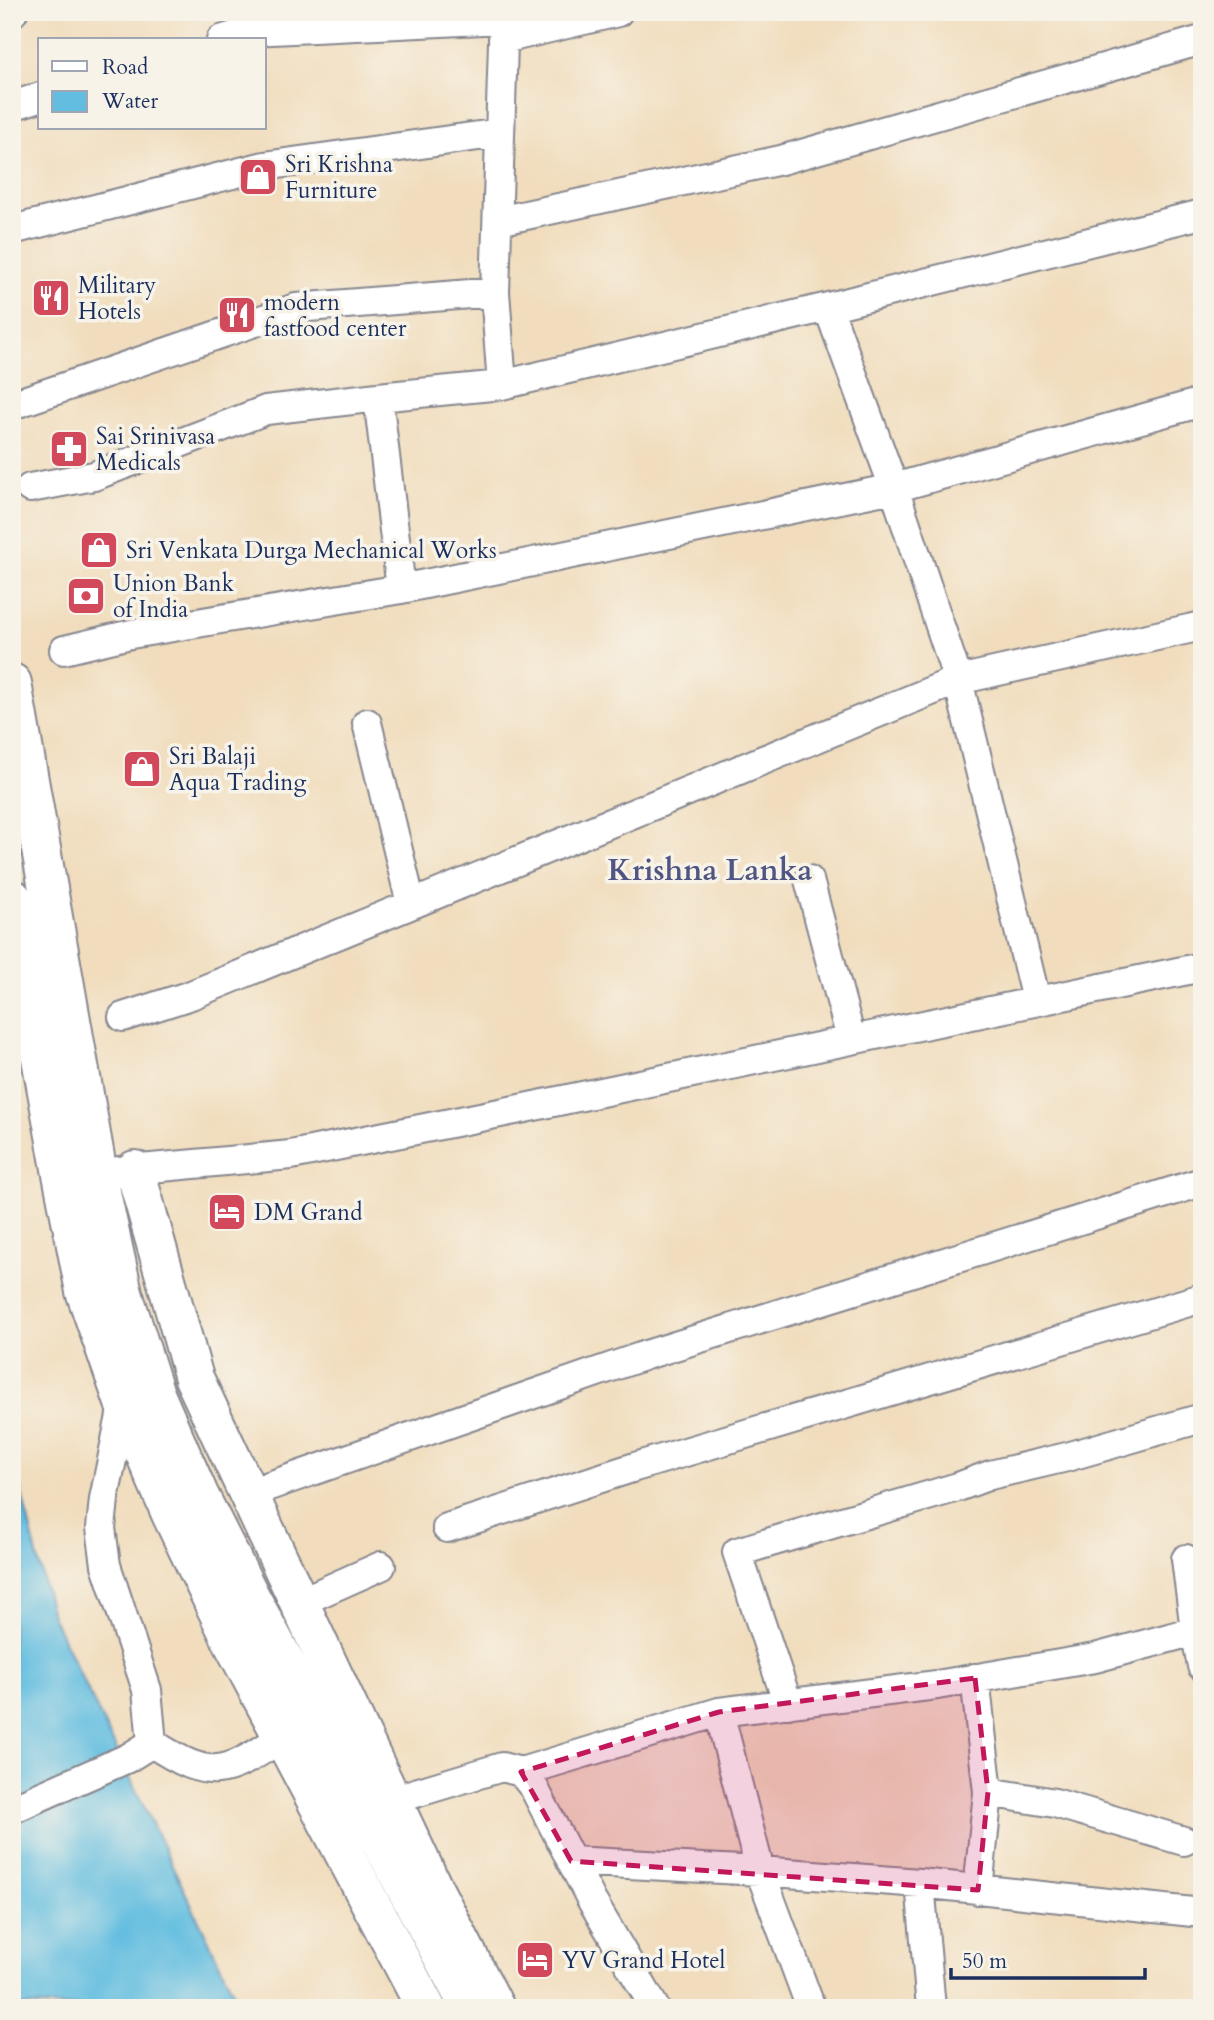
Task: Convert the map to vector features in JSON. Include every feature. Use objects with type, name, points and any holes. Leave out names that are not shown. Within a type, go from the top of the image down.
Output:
[{"type":"main road","points":[[12,683],[80,1174],[85,1291],[124,1401],[176,1525],[234,1644],[426,2008]]},
{"type":"main road","points":[[12,898],[80,1174],[123,1293],[155,1394],[199,1495],[251,1600],[470,2008]]},
{"type":"main road","points":[[135,1170],[194,1378],[432,1886],[495,2008]]},
{"type":"street","points":[[228,38],[251,31],[504,23],[618,12]]},
{"type":"street","points":[[502,385],[495,292],[504,23]]},
{"type":"street","points":[[498,221],[781,160],[1202,40]]},
{"type":"street","points":[[12,106],[38,98]]},
{"type":"street","points":[[12,230],[264,166],[500,133]]},
{"type":"street","points":[[30,488],[94,476],[266,410],[502,385],[1202,214]]},
{"type":"street","points":[[21,402],[296,308],[495,292]]},
{"type":"street","points":[[828,307],[894,488],[958,680],[1036,1000]]},
{"type":"street","points":[[378,397],[401,589]]},
{"type":"street","points":[[64,650],[131,634],[401,589],[894,488],[1202,402]]},
{"type":"street","points":[[123,1017],[191,995],[958,680],[1202,626]]},
{"type":"street","points":[[367,723],[411,904]]},
{"type":"street","points":[[809,880],[851,1039]]},
{"type":"street","points":[[80,1174],[291,1155],[1202,967]]},
{"type":"street","points":[[249,1493],[646,1355],[1202,1182]]},
{"type":"street","points":[[447,1528],[635,1467],[1202,1298]]},
{"type":"street","points":[[124,1401],[104,1499],[101,1528],[106,1565],[147,1689],[152,1743]]},
{"type":"street","points":[[788,1704],[737,1552],[958,1487],[990,1475],[1079,1454],[1202,1418]]},
{"type":"street","points":[[1186,1559],[1202,1666]]},
{"type":"street","points":[[300,1602],[381,1566]]},
{"type":"street","points":[[392,1800],[502,1767],[521,1772],[719,1712],[937,1685],[1094,1658],[1198,1630]]},
{"type":"street","points":[[975,1678],[988,1792],[978,1890]]},
{"type":"street","points":[[719,1712],[760,1871],[811,2008]]},
{"type":"street","points":[[152,1743],[196,1768],[213,1770],[230,1768],[241,1763],[283,1737]]},
{"type":"street","points":[[12,1809],[128,1758],[152,1743]]},
{"type":"street","points":[[521,1772],[534,1788],[571,1861],[655,2008]]},
{"type":"street","points":[[988,1792],[1055,1803],[1184,1841]]},
{"type":"street","points":[[571,1861],[920,1883],[1202,1913]]},
{"type":"street","points":[[920,1883],[931,2008]]},
{"type":"highlighted area","points":[[975,1678],[988,1792],[978,1890],[571,1861],[521,1772],[719,1712]]},
{"type":"water","points":[[12,1454],[52,1616],[241,2008],[12,2006]]},
{"type":"place","name":"Sri Krishna Furniture","points":[[258,177]]},
{"type":"place","name":"Military Hotels","points":[[51,298]]},
{"type":"place","name":"modern fastfood center","points":[[237,315]]},
{"type":"place","name":"Sai Srinivasa Medicals","points":[[69,449]]},
{"type":"place","name":"Sri Venkata Durga Mechanical Works","points":[[99,550]]},
{"type":"place","name":"Union Bank of India","points":[[86,596]]},
{"type":"place","name":"Sri Balaji Aqua Trading","points":[[142,769]]},
{"type":"place","name":"DM Grand","points":[[227,1212]]},
{"type":"place","name":"YV Grand Hotel","points":[[535,1960]]},
{"type":"district","name":"Krishna Lanka","points":[[710,870]]}]
